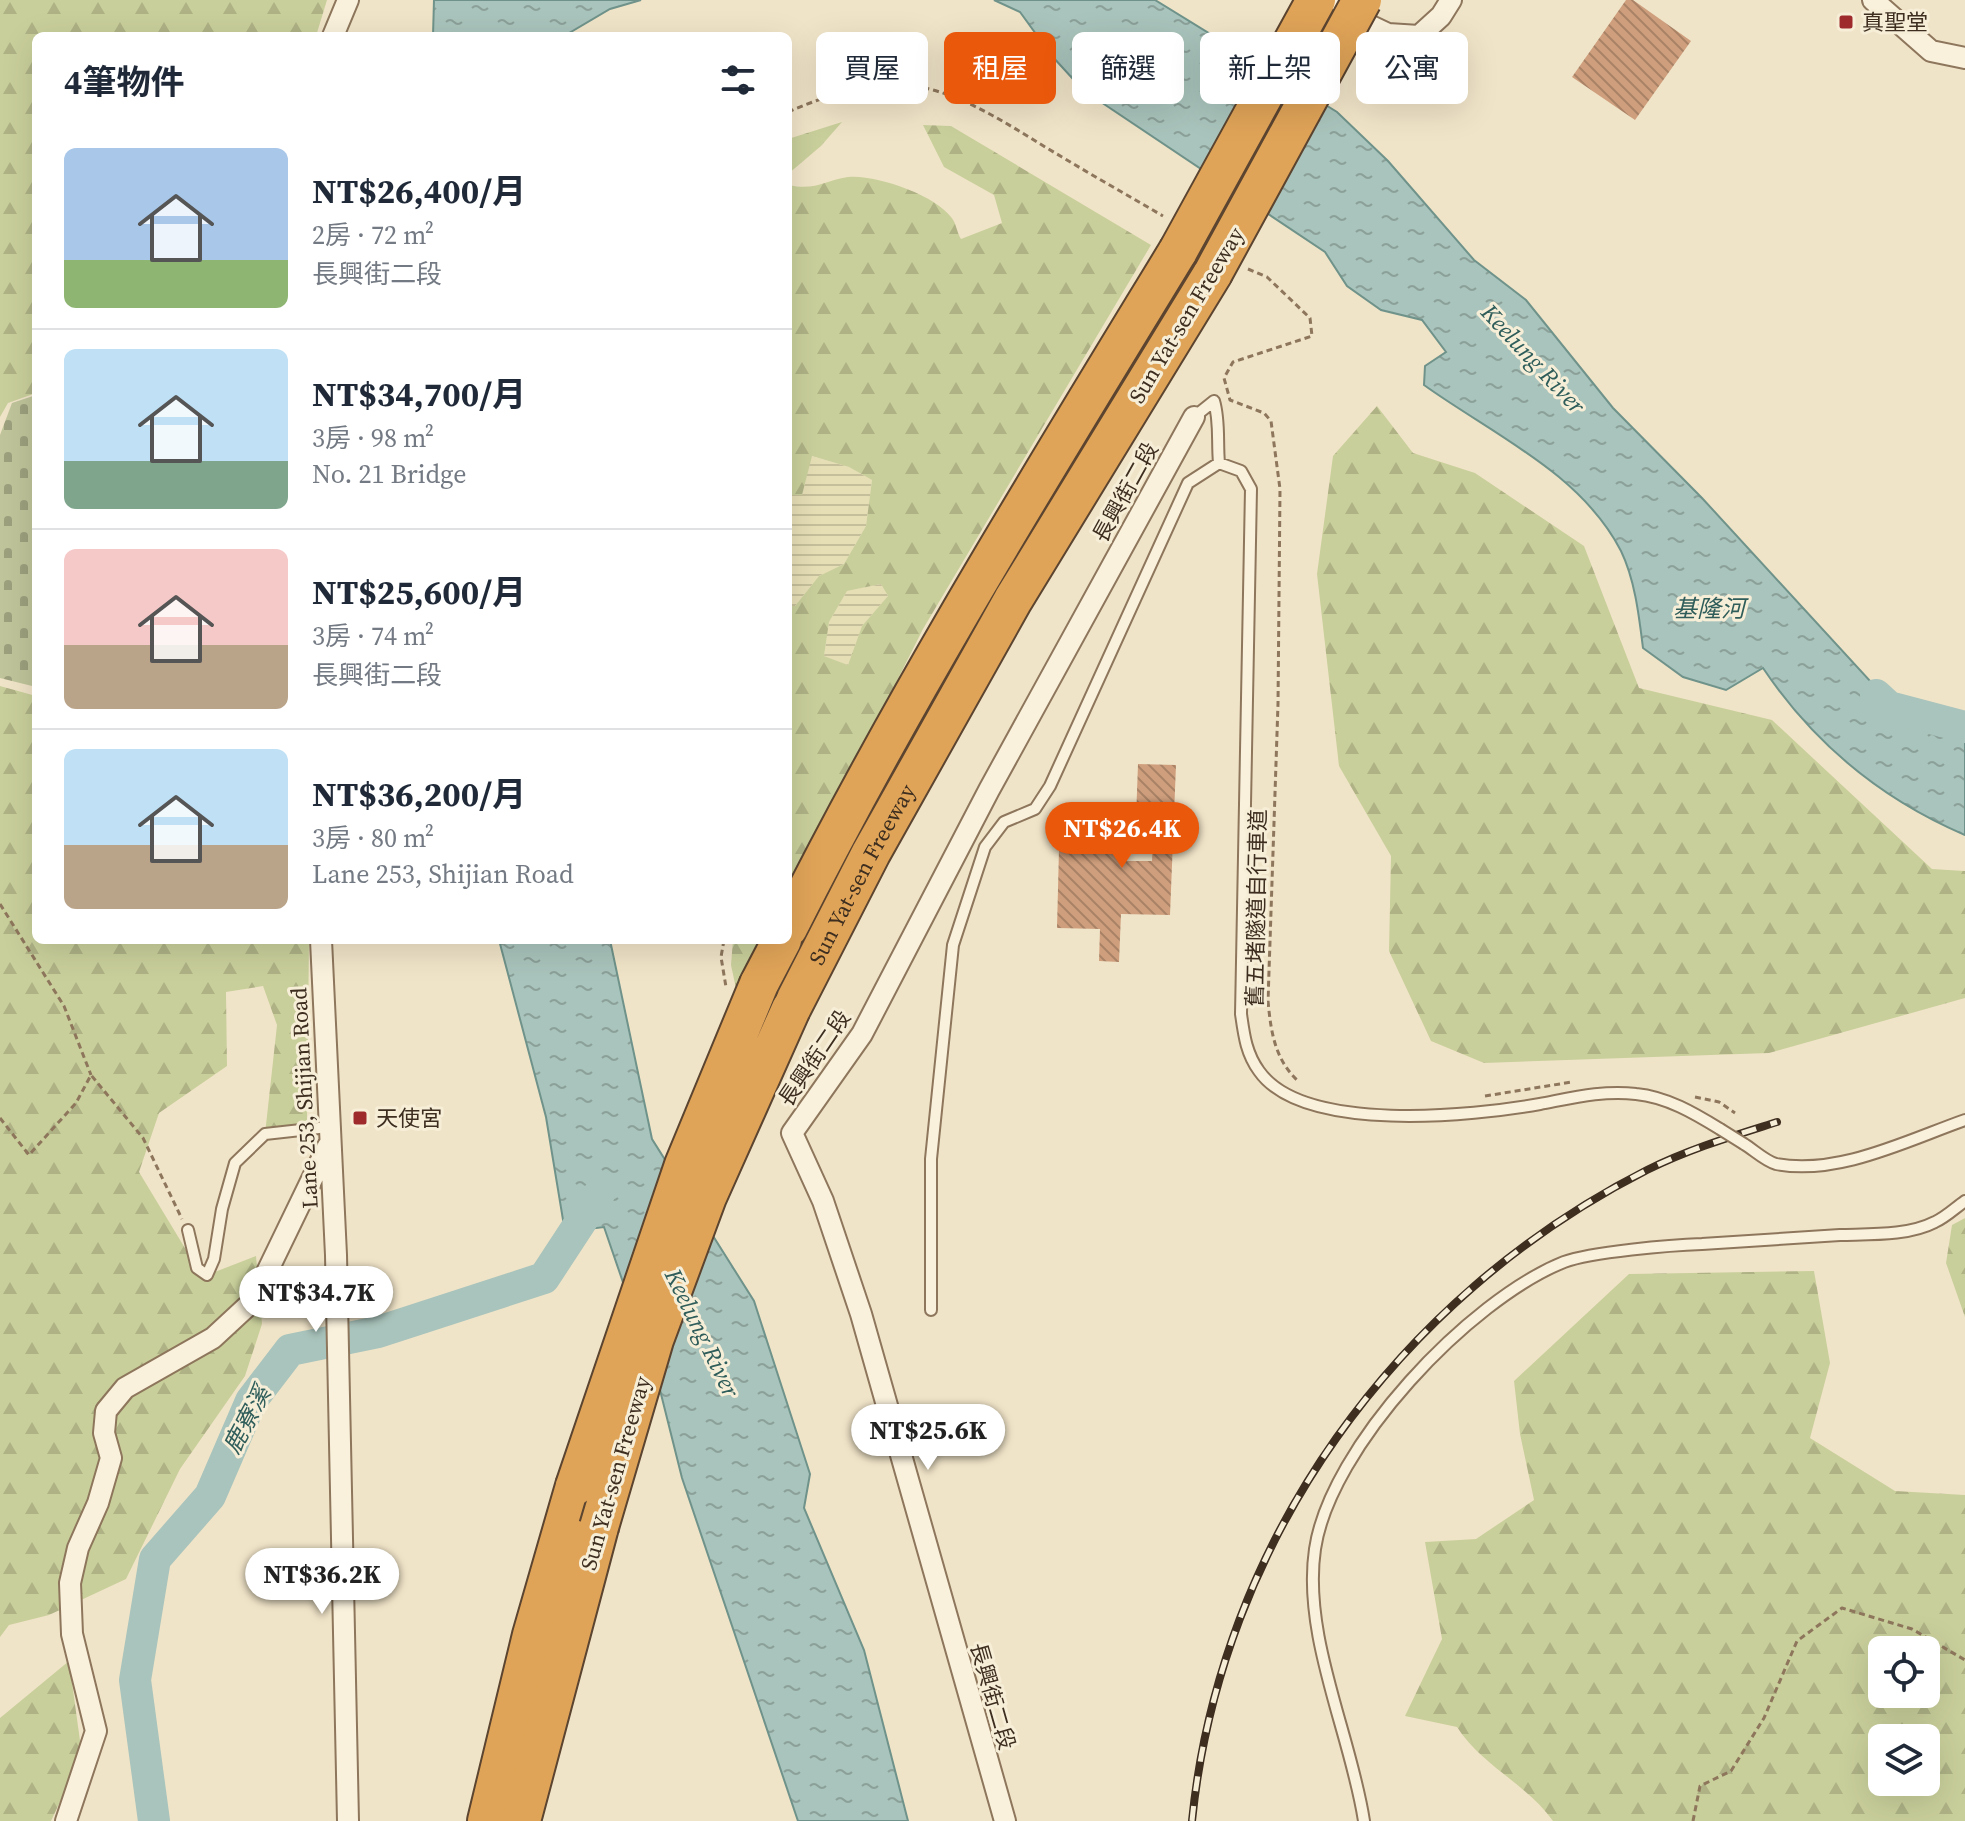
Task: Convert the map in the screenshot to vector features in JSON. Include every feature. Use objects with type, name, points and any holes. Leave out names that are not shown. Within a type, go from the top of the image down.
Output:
[{"type":"highway","name":"Sun Yat-sen Freeway","points":[[792,920],[835,834],[978,578],[1178,251],[1316,0]]},
{"type":"highway","name":"Sun Yat-sen Freeway","points":[[521,1821],[599,1527],[659,1326],[707,1197],[791,1009],[871,853],[1013,600],[1229,270],[1362,0]]},
{"type":"highway","name":"Sun Yat-sen Freeway","points":[[487,1821],[532,1635],[575,1486],[744,990],[779,944]]},
{"type":"street","points":[[335,32],[348,0]]},
{"type":"street","points":[[1316,0],[1388,34],[1419,36],[1441,16],[1451,0]]},
{"type":"street","points":[[1873,0],[1931,51],[1965,58]]},
{"type":"street","name":"長興街二段","points":[[1005,1821],[861,1314],[823,1201],[792,1133],[862,1034],[989,790],[1194,417]]},
{"type":"street","name":"Lane 253, Shijian Road","points":[[321,944],[341,1411],[348,1821]]},
{"type":"street","points":[[66,1821],[96,1731],[72,1634],[70,1583],[78,1548],[98,1503],[111,1458],[104,1433],[106,1411],[125,1388],[213,1338],[253,1301],[303,1197],[328,1135]]},
{"type":"street","points":[[303,1197],[314,1190],[323,1191],[333,1209]]},
{"type":"lane","points":[[1194,417],[1214,401],[1219,418],[1219,463]]},
{"type":"lane","points":[[1219,463],[1241,471],[1251,489],[1241,1014],[1246,1048],[1260,1074],[1294,1098],[1336,1112],[1437,1116],[1538,1105],[1589,1094],[1638,1094],[1686,1108],[1773,1163],[1806,1167],[1866,1155],[1965,1120]]},
{"type":"lane","points":[[931,1310],[931,1159],[953,945],[974,877],[995,831],[1004,822],[1035,809],[1042,800],[1066,757],[1188,483],[1219,463]]},
{"type":"lane","points":[[188,1230],[197,1268],[207,1275],[214,1259],[222,1209],[235,1163],[265,1134],[328,1135]]},
{"type":"lane","points":[[1364,1821],[1358,1780],[1319,1630],[1314,1601],[1315,1549],[1337,1481],[1397,1396],[1457,1333],[1518,1286],[1566,1261],[1684,1245],[1899,1232],[1934,1223],[1965,1201]]},
{"type":"path","points":[[792,110],[829,94],[895,84],[929,91],[969,104],[1163,216]]},
{"type":"path","name":"舊五堵隧道自行車道","points":[[1229,270],[1267,277],[1310,318],[1312,336],[1233,362],[1224,378],[1230,400],[1264,413],[1271,421],[1277,461],[1280,489],[1278,704],[1268,1001],[1278,1057],[1307,1088]]},
{"type":"path","points":[[0,904],[64,1006],[91,1075],[143,1138],[188,1230]]},
{"type":"path","points":[[723,944],[721,957],[744,990]]},
{"type":"path","points":[[0,1118],[29,1155],[76,1103],[91,1075]]},
{"type":"path","points":[[1473,1098],[1575,1081]]},
{"type":"path","points":[[1691,1097],[1719,1102],[1735,1113]]},
{"type":"path","points":[[1693,1821],[1700,1786],[1731,1771],[1764,1718],[1797,1641],[1842,1608],[1912,1629],[1965,1660]]},
{"type":"shaded area","points":[[811,456],[849,467],[872,480],[866,526],[844,564],[819,576],[792,606],[792,495],[802,495]]},
{"type":"shaded area","points":[[881,584],[888,596],[862,626],[848,665],[824,656],[829,622],[847,591]]},
{"type":"green space","points":[[0,0],[327,0],[317,32],[32,32],[32,394],[8,403],[0,417]]},
{"type":"green space","points":[[842,122],[821,146],[792,171],[792,138]]},
{"type":"green space","points":[[923,125],[951,126],[1151,245],[923,629],[792,890],[792,606],[819,576],[844,564],[866,526],[872,480],[849,467],[812,456],[802,495],[792,495],[792,186],[813,186],[860,177],[904,188],[943,209],[953,219],[961,239],[1002,223],[994,195],[944,167]],"holes":[[[881,584],[888,596],[862,626],[848,665],[824,656],[829,622],[847,591]]]},
{"type":"green space","points":[[32,396],[32,686],[0,678],[0,435],[12,403]]},
{"type":"green space","points":[[1377,406],[1413,453],[1475,473],[1584,546],[1639,688],[1772,720],[1932,869],[1965,871],[1965,998],[1769,1053],[1484,1063],[1431,1041],[1389,951],[1391,856],[1339,766],[1317,574],[1333,456]]},
{"type":"green space","points":[[0,686],[32,695],[32,944],[309,944],[307,1121],[265,1134],[277,1025],[263,986],[226,992],[227,1066],[159,1113],[139,1172],[197,1268],[207,1275],[256,1256],[262,1324],[245,1376],[180,1469],[126,1579],[49,1615],[9,1625],[0,1637]]},
{"type":"green space","points":[[733,944],[765,944],[738,998],[731,965]]},
{"type":"green space","points":[[1965,1218],[1965,1317],[1946,1263],[1952,1225]]},
{"type":"green space","points":[[1814,1271],[1830,1363],[1810,1438],[1895,1491],[1965,1495],[1965,1821],[1553,1821],[1531,1796],[1479,1753],[1457,1727],[1405,1716],[1442,1639],[1425,1542],[1476,1539],[1534,1500],[1520,1434],[1514,1381],[1629,1274]]},
{"type":"green space","points":[[69,1661],[82,1755],[51,1821],[0,1821],[0,1718]]},
{"type":"water","points":[[434,0],[641,0],[610,9],[571,32],[433,32]]},
{"type":"water","name":"基隆河","points":[[994,0],[1155,0],[1207,32],[1200,32],[1200,104],[1324,104],[1337,112],[1388,161],[1474,260],[1526,300],[1613,408],[1702,498],[1892,705],[1965,733],[1965,835],[1905,804],[1852,766],[1804,721],[1763,668],[1726,690],[1683,677],[1643,648],[1630,574],[1621,551],[1604,523],[1583,499],[1533,457],[1424,385],[1425,366],[1446,352],[1422,320],[1381,310],[1347,286],[1325,252],[1104,104],[1184,104],[1184,32],[1072,32],[1072,78],[1056,60],[1056,32],[1035,32],[1020,12]]},
{"type":"water","points":[[500,944],[611,944],[652,1139],[754,1301],[810,1474],[804,1508],[864,1650],[908,1821],[798,1821],[682,1478],[660,1390],[604,1227],[565,1232],[546,1117]]},
{"type":"building","points":[[1626,0],[1633,0],[1691,41],[1635,120],[1572,77]]},
{"type":"building","points":[[1138,764],[1176,765],[1170,915],[1121,914],[1119,962],[1099,961],[1100,929],[1057,928],[1059,849],[1099,851],[1100,834],[1121,834],[1120,861],[1152,861],[1154,819],[1136,819]]},
{"type":"waterway","name":"Keelung River","points":[[1876,695],[1889,707],[1965,727]]},
{"type":"waterway","name":"鹿寮溪","points":[[154,1821],[135,1680],[155,1559],[210,1496],[251,1401],[290,1350],[378,1332],[544,1278],[599,1194]]},
{"type":"railway","points":[[1192,1821],[1209,1718],[1240,1619],[1282,1525],[1336,1438],[1401,1358],[1474,1286],[1557,1223],[1663,1162],[1777,1122]]},
{"type":"place","name":"真聖堂","points":[[1846,22]]},
{"type":"place","name":"天使宮","points":[[360,1118]]}]
